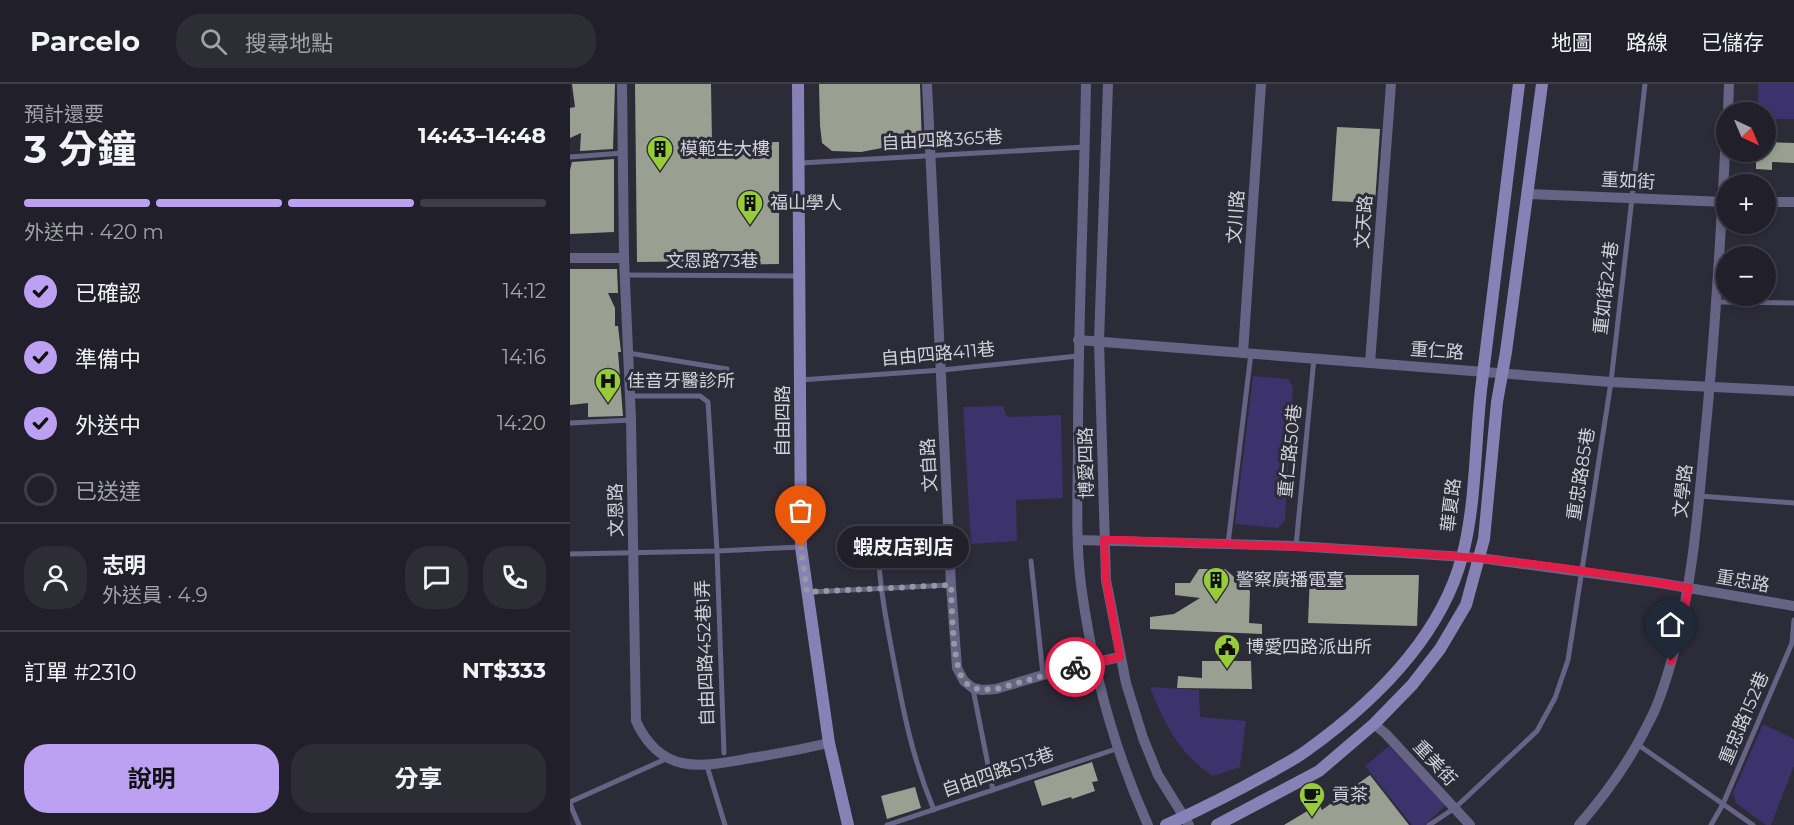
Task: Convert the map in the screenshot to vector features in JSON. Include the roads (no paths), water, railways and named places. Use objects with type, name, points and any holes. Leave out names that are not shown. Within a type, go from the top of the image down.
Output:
[{"type":"street","name":"文恩路","points":[[622,84],[624,258],[631,420],[636,721],[650,746],[668,758],[686,764],[707,766],[829,743]]},
{"type":"street","name":"自由四路","points":[[798,84],[801,547],[829,743],[848,825]]},
{"type":"street","name":"文自路","points":[[927,84],[957,668],[964,681],[973,688]]},
{"type":"street","name":"博愛四路","points":[[1086,84],[1078,340],[1078,540],[1081,582],[1094,663],[1119,748],[1148,825]]},
{"type":"street","name":"博愛四路","points":[[1108,84],[1099,342],[1106,580],[1120,657],[1143,738],[1158,775],[1187,821]]},
{"type":"street","name":"文川路","points":[[1247,353],[1261,84]]},
{"type":"street","name":"文天路","points":[[1370,363],[1391,84]]},
{"type":"street","name":"華夏路","points":[[1166,825],[1187,821],[1305,752],[1364,704],[1396,673],[1430,630],[1455,580],[1468,526],[1483,372],[1518,84]]},
{"type":"street","name":"華夏路","points":[[1217,825],[1319,771],[1374,724],[1412,685],[1440,649],[1466,606],[1484,539],[1497,402],[1542,84]]},
{"type":"street","points":[[1728,102],[1729,84]]},
{"type":"street","name":"重如街","points":[[1528,194],[1716,202]]},
{"type":"street","points":[[1776,202],[1794,202]]},
{"type":"street","points":[[570,258],[624,258]]},
{"type":"street","name":"文學路","points":[[1579,825],[1614,782],[1653,715],[1665,683],[1689,588],[1717,306]]},
{"type":"street","name":"重仁路","points":[[1078,340],[1611,382],[1794,391]]},
{"type":"street","name":"重忠路","points":[[1078,540],[1296,546],[1480,558],[1689,588],[1794,606]]},
{"type":"street","points":[[973,688],[996,689],[1043,675],[1120,657]]},
{"type":"street","name":"重美街","points":[[1374,724],[1386,734],[1470,825]]},
{"type":"lane","name":"重如街24巷","points":[[1611,382],[1645,84]]},
{"type":"lane","name":"自由四路365巷","points":[[800,163],[1085,147]]},
{"type":"lane","points":[[570,157],[623,153]]},
{"type":"lane","name":"文恩路73巷","points":[[625,275],[799,276]]},
{"type":"lane","points":[[1776,303],[1794,303]]},
{"type":"lane","points":[[628,353],[727,369]]},
{"type":"lane","points":[[1228,544],[1247,353]]},
{"type":"lane","name":"自由四路411巷","points":[[800,380],[942,370],[1078,356]]},
{"type":"lane","name":"重仁路50巷","points":[[1296,546],[1314,358]]},
{"type":"lane","name":"重忠路85巷","points":[[1429,825],[1455,808],[1537,731],[1555,698],[1568,660],[1611,382]]},
{"type":"lane","name":"自由四路452巷1弄","points":[[630,396],[700,396],[708,402],[717,551],[724,753]]},
{"type":"lane","points":[[570,423],[631,420]]},
{"type":"lane","points":[[1699,496],[1794,503]]},
{"type":"lane","points":[[570,554],[801,547]]},
{"type":"lane","points":[[878,551],[880,588],[908,738],[934,810]]},
{"type":"lane","points":[[1031,561],[1043,675]]},
{"type":"lane","points":[[807,592],[951,585]]},
{"type":"lane","name":"重忠路152巷","points":[[1712,825],[1792,643],[1794,620]]},
{"type":"lane","points":[[973,688],[993,790]]},
{"type":"lane","points":[[1637,744],[1753,825]]},
{"type":"lane","name":"自由四路513巷","points":[[887,825],[1119,748]]},
{"type":"lane","points":[[579,825],[570,803],[668,758]]},
{"type":"lane","points":[[707,766],[725,825]]},
{"type":"place","name":"模範生大樓","points":[[660,172]]},
{"type":"place","name":"福山學人","points":[[750,226]]},
{"type":"place","name":"佳音牙醫診所","points":[[608,404]]},
{"type":"place","name":"蝦皮店到店","points":[[801,547]]},
{"type":"place","name":"警察廣播電臺","points":[[1216,603]]},
{"type":"place","name":"博愛四路派出所","points":[[1227,670]]},
{"type":"place","name":"貢茶","points":[[1312,818]]}]
